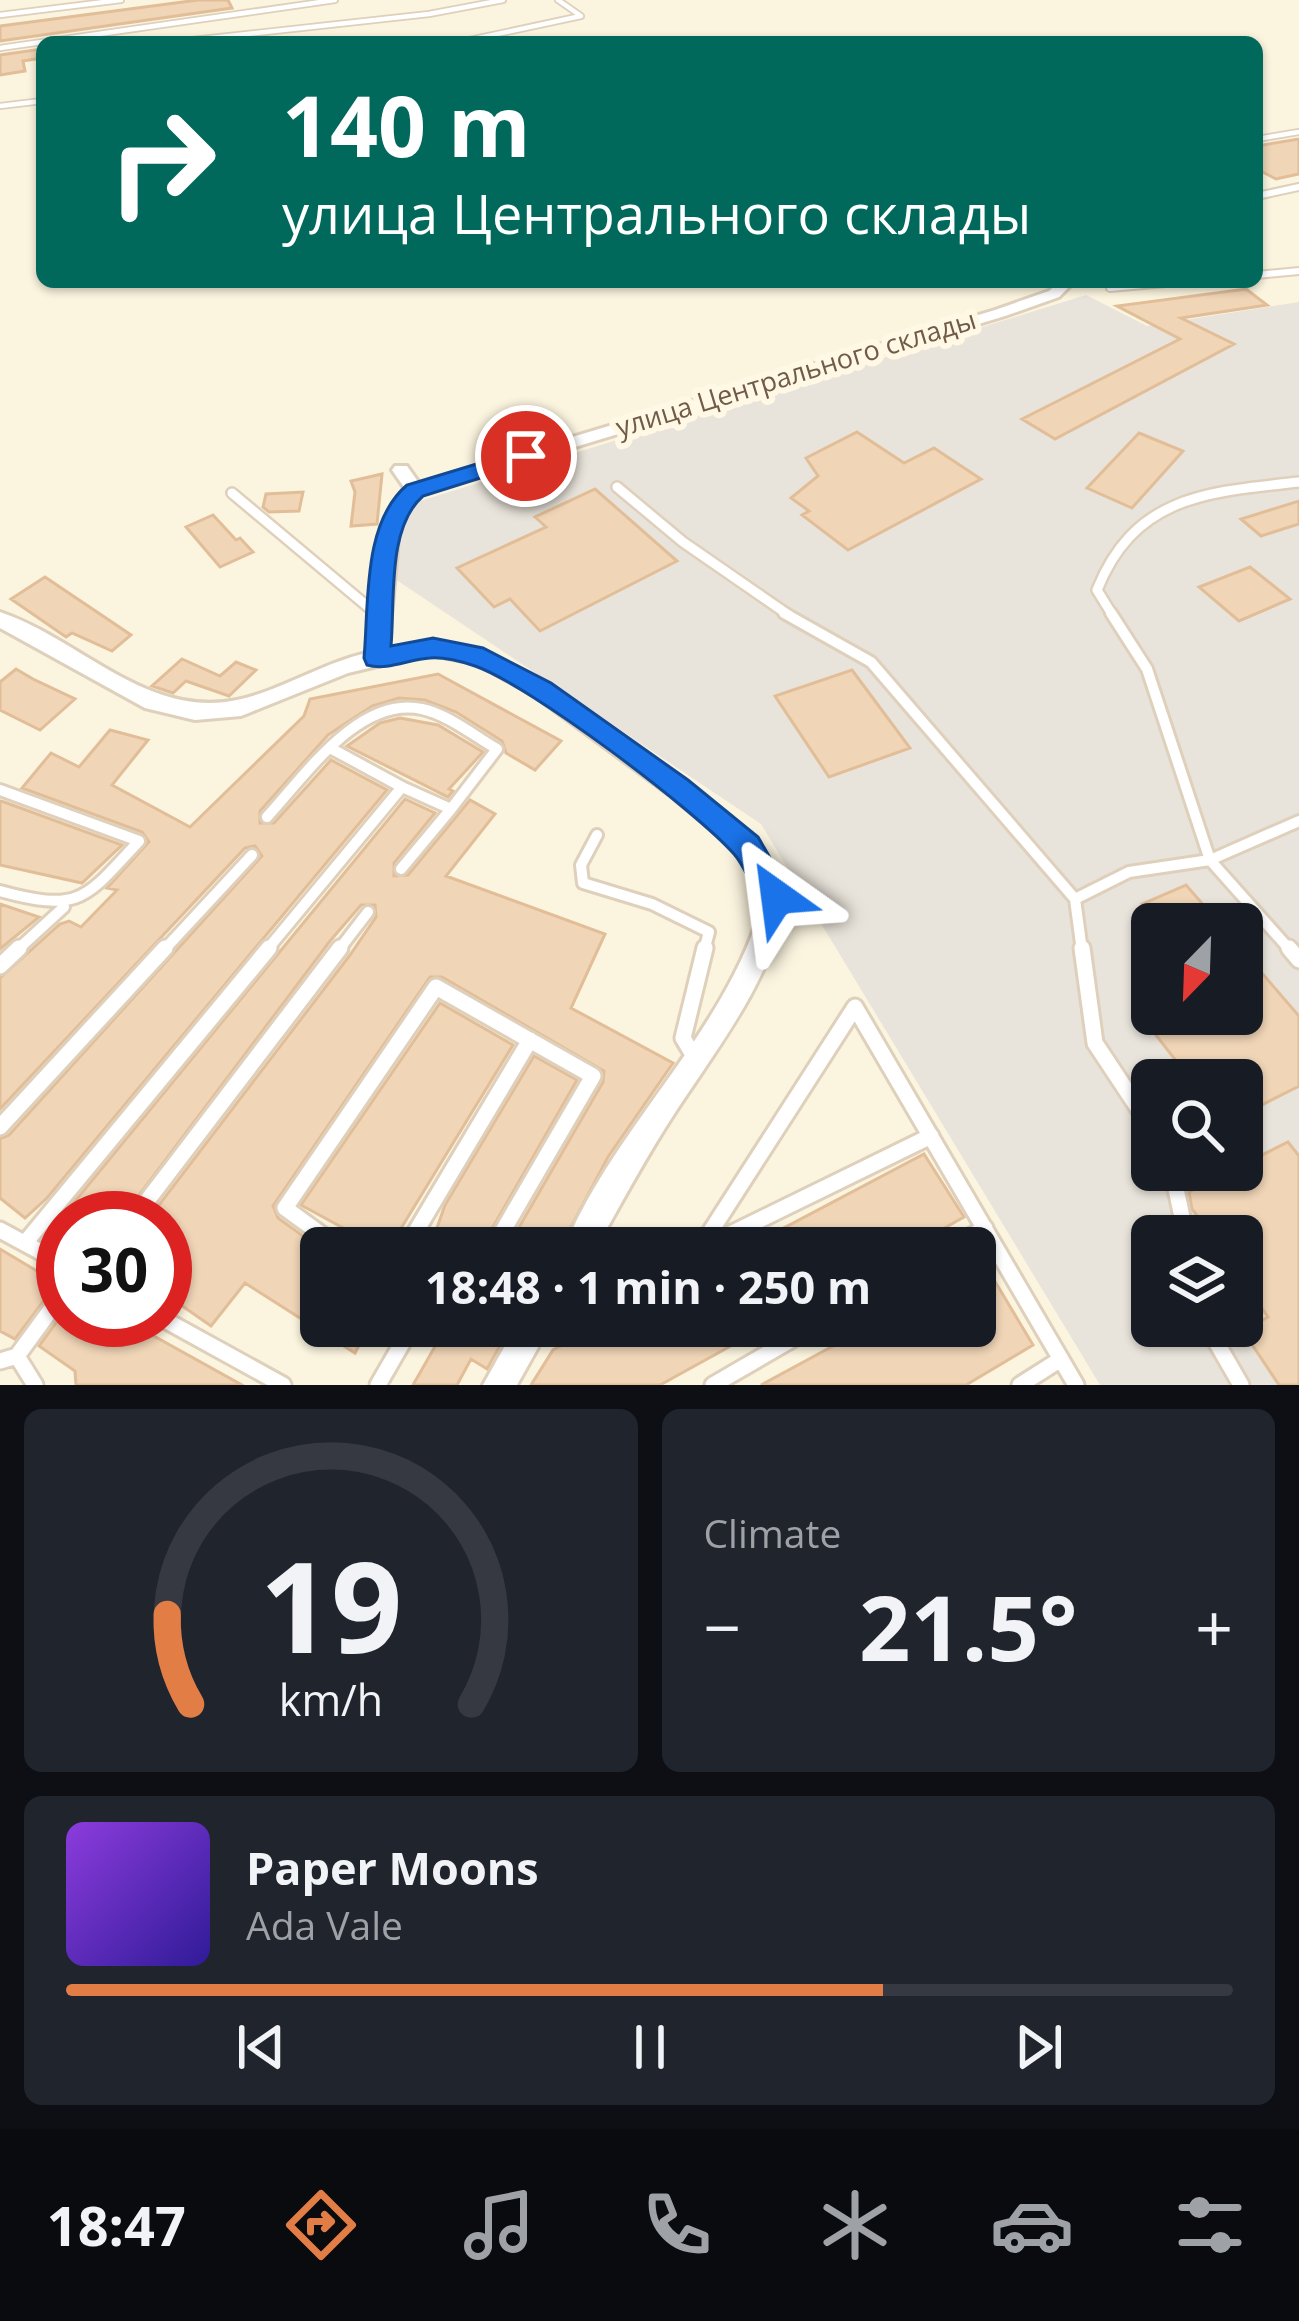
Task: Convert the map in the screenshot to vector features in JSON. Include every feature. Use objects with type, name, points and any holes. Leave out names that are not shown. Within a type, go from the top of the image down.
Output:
[{"type":"street","name":"улица Центрального склады","points":[[415,490],[1000,313],[1060,288]]},
{"type":"street","points":[[377,658],[390,528],[396,512],[415,490],[401,470]]},
{"type":"street","points":[[0,619],[152,702],[196,712],[241,708],[344,666],[377,658],[433,648],[483,658],[542,690],[678,788],[747,846],[777,897],[767,943],[728,1021],[634,1152],[591,1227]]},
{"type":"street","points":[[499,1385],[522,1347]]},
{"type":"lane","points":[[0,15],[121,0]]},
{"type":"lane","points":[[85,36],[335,0]]},
{"type":"lane","points":[[229,36],[429,14],[503,0]]},
{"type":"lane","points":[[488,36],[581,16],[558,0]]},
{"type":"lane","points":[[0,48],[36,43]]},
{"type":"lane","points":[[0,106],[36,102]]},
{"type":"lane","points":[[1263,138],[1299,132]]},
{"type":"lane","points":[[1263,195],[1299,187]]},
{"type":"lane","points":[[1263,274],[1299,271]]},
{"type":"lane","points":[[1299,482],[1192,499],[1150,515],[1115,549],[1097,590],[1147,669],[1210,860],[1299,960]]},
{"type":"lane","points":[[617,487],[683,542],[785,613],[872,662],[1075,899],[1095,1043],[1131,1097]]},
{"type":"lane","points":[[232,493],[380,617]]},
{"type":"lane","points":[[267,817],[348,733],[386,709],[420,708],[497,749],[401,869]]},
{"type":"lane","points":[[332,749],[452,809]]},
{"type":"lane","points":[[25,1244],[403,788]]},
{"type":"lane","points":[[0,790],[139,842],[85,897],[54,907],[0,891]]},
{"type":"lane","points":[[1075,899],[1129,872],[1210,860],[1299,821]]},
{"type":"lane","points":[[597,836],[581,866],[584,883],[652,904],[709,932],[683,1038],[697,1060]]},
{"type":"lane","points":[[0,1127],[252,855]]},
{"type":"lane","points":[[0,966],[69,902]]},
{"type":"lane","points":[[155,1191],[368,912]]},
{"type":"lane","points":[[312,1227],[286,1208],[436,987],[593,1076],[505,1227]]},
{"type":"lane","points":[[714,1227],[855,1007],[984,1227]]},
{"type":"lane","points":[[419,1227],[530,1040]]},
{"type":"lane","points":[[744,1227],[931,1136]]},
{"type":"lane","points":[[0,1230],[36,1250]]},
{"type":"lane","points":[[996,1247],[1076,1385]]},
{"type":"lane","points":[[34,1385],[8,1358],[36,1325]]},
{"type":"lane","points":[[192,1335],[284,1385]]},
{"type":"lane","points":[[378,1385],[400,1347]]},
{"type":"lane","points":[[713,1385],[779,1347]]},
{"type":"lane","points":[[1219,1347],[1241,1385]]},
{"type":"lane","points":[[1020,1385],[1061,1359]]},
{"type":"shaded area","points":[[1086,295],[1147,326],[1299,302],[1299,1385],[1100,1385],[761,824],[395,579],[407,505]]},
{"type":"building","points":[[228,0],[232,8],[0,41],[0,26]]},
{"type":"building","points":[[36,50],[36,59],[23,61],[25,71],[0,75],[0,55]]},
{"type":"building","points":[[1299,139],[1299,174],[1276,179],[1263,172],[1263,145]]},
{"type":"building","points":[[1246,289],[1267,305],[1181,318],[1234,344],[1055,439],[1022,419],[1180,339],[1117,306]]},
{"type":"building","points":[[857,432],[904,463],[934,448],[981,479],[848,550],[802,515],[809,511],[791,498],[818,476],[806,458]]},
{"type":"building","points":[[1139,433],[1183,451],[1132,508],[1087,488]]},
{"type":"building","points":[[382,474],[377,524],[351,526],[355,492],[351,481]]},
{"type":"building","points":[[595,489],[677,561],[540,631],[510,599],[494,607],[457,568],[546,527],[535,517]]},
{"type":"building","points":[[303,492],[299,511],[269,512],[263,507],[266,494]]},
{"type":"building","points":[[1299,501],[1299,524],[1261,536],[1241,519]]},
{"type":"building","points":[[213,515],[253,552],[220,567],[186,527]]},
{"type":"building","points":[[1250,567],[1290,599],[1239,621],[1199,587]]},
{"type":"building","points":[[45,577],[131,635],[112,651],[72,633],[66,637],[11,599]]},
{"type":"building","points":[[182,659],[220,676],[236,662],[256,670],[229,696],[186,681],[173,693],[152,686]]},
{"type":"building","points":[[16,669],[75,699],[40,730],[0,710],[0,682]]},
{"type":"building","points":[[852,670],[910,748],[829,777],[775,696]]},
{"type":"building","points":[[438,674],[561,741],[535,770],[506,753],[502,741],[456,712],[425,700],[399,698],[372,706],[328,735],[260,811],[260,823],[274,823],[331,760],[387,790],[53,1191],[36,1191],[36,1208],[25,1218],[0,1198],[0,1139],[9,1135],[262,856],[255,846],[245,848],[0,1109],[0,978],[60,924],[69,921],[81,927],[117,890],[107,888],[149,842],[142,832],[22,788],[51,753],[79,767],[110,730],[148,740],[112,785],[190,827],[304,716],[310,699]]},
{"type":"building","points":[[400,718],[438,725],[483,752],[449,789],[453,791],[448,797],[347,746],[380,723]]},
{"type":"building","points":[[405,799],[435,813],[394,863],[394,876],[408,875],[470,800],[495,814],[446,876],[605,934],[571,1008],[673,1063],[608,1157],[571,1227],[519,1227],[603,1082],[604,1071],[442,977],[430,977],[273,1206],[278,1218],[300,1234],[300,1318],[245,1283],[211,1326],[192,1313],[192,1191],[170,1191],[376,917],[375,905],[361,905],[142,1191],[83,1191]]},
{"type":"building","points":[[0,801],[122,845],[82,883],[0,865]]},
{"type":"building","points":[[1186,885],[1202,903],[1144,903]]},
{"type":"building","points":[[0,904],[39,917],[0,949]]},
{"type":"building","points":[[1263,974],[1299,1016],[1299,1086],[1263,1104],[1263,1059],[1175,1059],[1156,1035],[1263,1035]]},
{"type":"building","points":[[440,1003],[513,1045],[402,1227],[341,1227],[301,1205]]},
{"type":"building","points":[[534,1056],[577,1080],[493,1227],[437,1227],[445,1205]]},
{"type":"building","points":[[1288,1142],[1299,1156],[1299,1385],[1279,1385],[1254,1347],[1263,1347],[1263,1320],[1268,1317],[1263,1310],[1263,1215],[1196,1215],[1189,1192],[1263,1191],[1263,1154]]},
{"type":"building","points":[[924,1154],[964,1217],[946,1227],[786,1227]]},
{"type":"building","points":[[0,1249],[36,1270],[36,1311],[15,1339],[0,1331]]},
{"type":"building","points":[[996,1283],[1033,1345],[966,1385],[761,1385],[831,1347],[996,1347]]},
{"type":"building","points":[[40,1347],[174,1347],[242,1385],[76,1385],[75,1371]]},
{"type":"building","points":[[435,1347],[499,1347],[487,1369],[471,1359],[457,1385],[413,1385]]},
{"type":"building","points":[[729,1347],[660,1385],[531,1385],[553,1350]]},
{"type":"route","points":[[526,456],[415,490],[404,500],[390,528],[377,658],[433,648],[483,658],[542,690],[678,788],[747,846],[777,897]]}]
